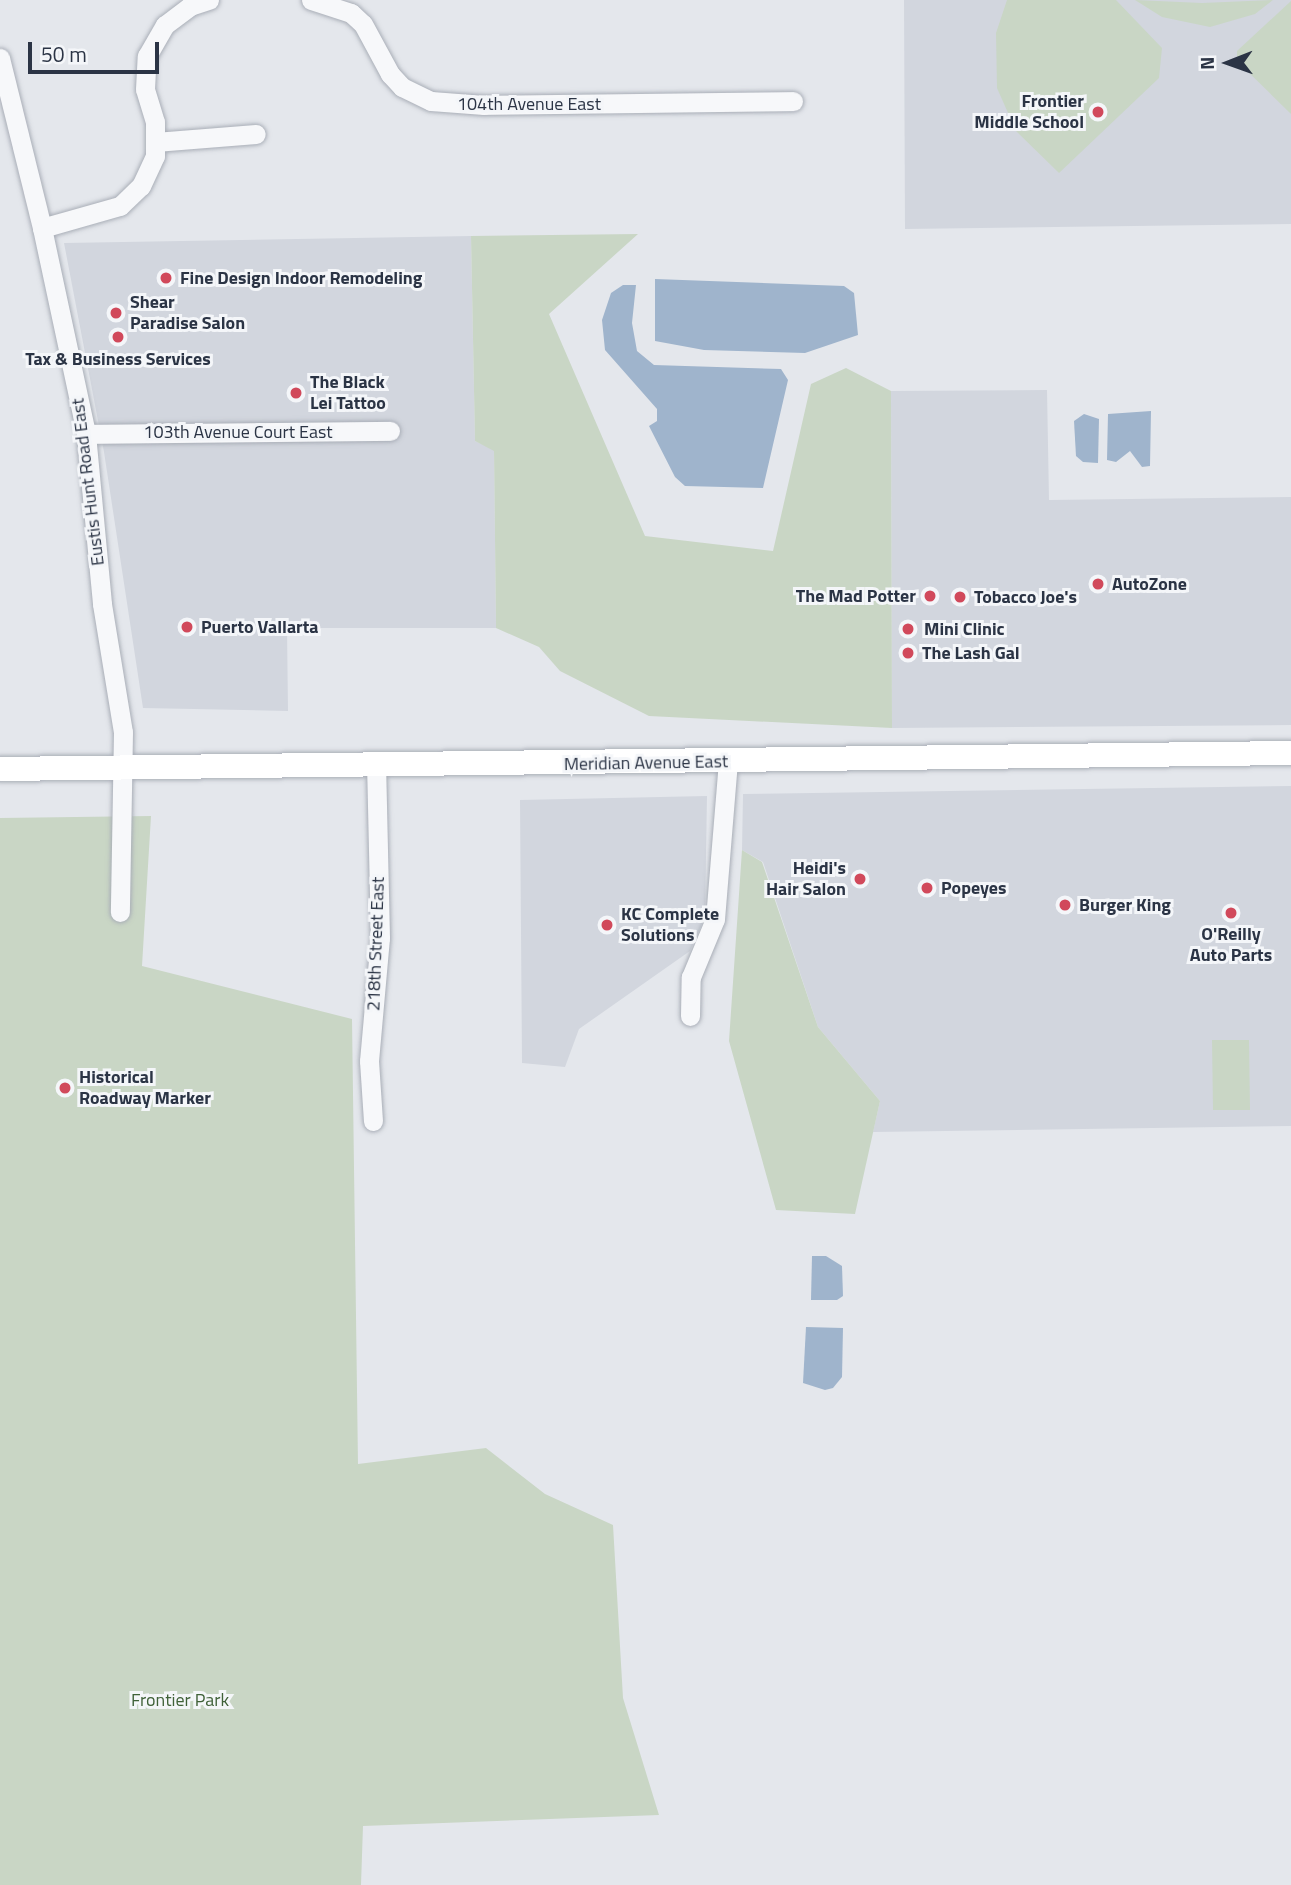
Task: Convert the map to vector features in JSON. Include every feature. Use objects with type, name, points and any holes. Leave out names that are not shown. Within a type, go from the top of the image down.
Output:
[{"type":"main road","name":"Meridian Avenue East","points":[[0,769],[1291,753]]},
{"type":"street","points":[[42,228],[120,206],[141,186],[152,165],[155,142],[155,122],[145,89],[147,56],[164,25],[190,6],[209,0]]},
{"type":"street","name":"104th Avenue East","points":[[311,0],[351,13],[363,24],[390,74],[402,87],[430,101],[484,105],[793,101]]},
{"type":"street","name":"Eustis Hunt Road East","points":[[0,58],[42,228],[86,434],[102,604],[120,706],[124,767],[120,912]]},
{"type":"street","points":[[155,142],[256,134]]},
{"type":"street","name":"103th Avenue Court East","points":[[86,434],[390,431]]},
{"type":"street","points":[[690,1016],[691,977],[715,919],[720,886],[728,762]]},
{"type":"street","name":"218th Street East","points":[[373,1121],[369,1061],[380,938],[376,765]]},
{"type":"shaded area","name":"Frontier Middle School","points":[[904,0],[1291,0],[1291,224],[905,229]]},
{"type":"shaded area","points":[[471,236],[475,441],[494,450],[496,628],[287,628],[288,711],[143,708],[104,452],[64,243]]},
{"type":"shaded area","points":[[1047,390],[1049,500],[1291,497],[1291,725],[892,728],[891,391]]},
{"type":"shaded area","points":[[1291,786],[1291,1126],[873,1132],[880,1101],[818,1027],[763,862],[742,850],[743,794]]},
{"type":"shaded area","points":[[707,796],[705,917],[690,951],[579,1029],[565,1067],[522,1063],[520,800]]},
{"type":"green space","points":[[1007,0],[1116,0],[1162,48],[1159,78],[1059,173],[1016,131],[997,88],[996,33]]},
{"type":"green space","points":[[1135,0],[1202,3],[1273,0],[1255,14],[1210,27],[1162,17]]},
{"type":"green space","points":[[1291,1],[1291,114],[1237,61],[1237,51]]},
{"type":"green space","points":[[638,234],[549,314],[645,536],[773,551],[811,384],[846,368],[891,391],[892,728],[649,716],[560,671],[539,647],[496,628],[494,451],[475,441],[471,236]]},
{"type":"green space","name":"Frontier Park","points":[[151,816],[142,966],[352,1019],[358,1464],[486,1448],[545,1494],[613,1525],[623,1698],[659,1815],[363,1826],[361,1885],[0,1885],[0,818]]},
{"type":"green space","points":[[742,850],[762,862],[818,1027],[880,1101],[855,1214],[776,1210],[729,1041]]},
{"type":"green space","points":[[1212,1040],[1249,1040],[1250,1110],[1213,1110]]},
{"type":"water","points":[[655,279],[844,286],[854,293],[858,335],[805,353],[704,350],[655,341]]},
{"type":"water","points":[[623,285],[636,285],[632,323],[637,351],[654,365],[781,369],[788,380],[763,488],[685,486],[675,477],[649,426],[657,421],[657,409],[605,350],[602,320],[611,293]]},
{"type":"water","points":[[1151,411],[1150,466],[1142,467],[1130,451],[1116,462],[1107,460],[1108,414]]},
{"type":"water","points":[[1084,414],[1099,419],[1098,463],[1083,462],[1076,456],[1074,421]]},
{"type":"water","points":[[812,1256],[826,1256],[842,1266],[843,1296],[837,1300],[811,1300]]},
{"type":"water","points":[[806,1327],[843,1328],[842,1377],[833,1388],[825,1390],[803,1383]]},
{"type":"place","name":"Frontier Middle School","points":[[1098,112]]},
{"type":"place","name":"Fine Design Indoor Remodeling","points":[[166,278]]},
{"type":"place","name":"Shear Paradise Salon","points":[[116,313]]},
{"type":"place","name":"Tax & Business Services","points":[[118,337]]},
{"type":"place","name":"The Black Lei Tattoo","points":[[296,393]]},
{"type":"place","name":"AutoZone","points":[[1098,584]]},
{"type":"place","name":"The Mad Potter","points":[[930,596]]},
{"type":"place","name":"Tobacco Joe's","points":[[960,597]]},
{"type":"place","name":"Puerto Vallarta","points":[[187,627]]},
{"type":"place","name":"Mini Clinic","points":[[908,629]]},
{"type":"place","name":"The Lash Gal","points":[[908,653]]},
{"type":"place","name":"Heidi's Hair Salon","points":[[860,879]]},
{"type":"place","name":"Popeyes","points":[[927,888]]},
{"type":"place","name":"Burger King","points":[[1065,905]]},
{"type":"place","name":"O'Reilly Auto Parts","points":[[1231,913]]},
{"type":"place","name":"KC Complete Solutions","points":[[607,925]]},
{"type":"place","name":"Historical Roadway Marker","points":[[65,1088]]}]
